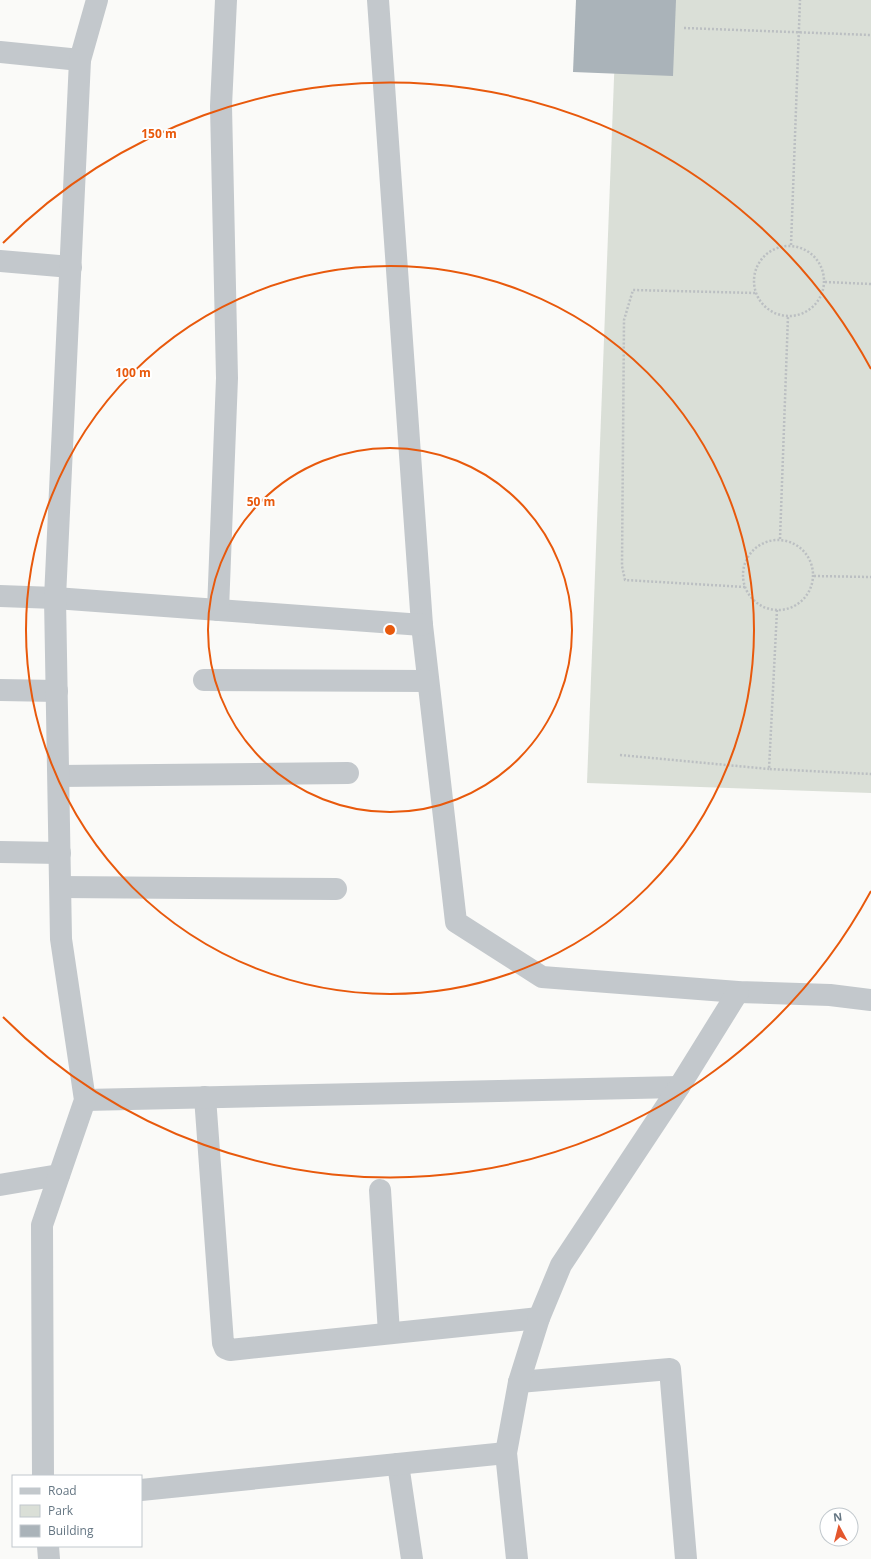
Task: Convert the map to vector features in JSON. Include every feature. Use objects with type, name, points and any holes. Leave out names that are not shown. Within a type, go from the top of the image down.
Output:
[{"type":"street","points":[[43,1475],[42,1225],[85,1100],[62,939],[55,598],[80,60],[97,0]]},
{"type":"street","points":[[218,610],[227,378],[221,106],[226,0]]},
{"type":"street","points":[[378,0],[422,625],[456,922],[542,977],[738,992],[830,994],[871,1000]]},
{"type":"street","points":[[0,52],[80,60]]},
{"type":"street","points":[[0,261],[71,267]]},
{"type":"street","points":[[0,596],[55,598],[422,625]]},
{"type":"street","points":[[204,680],[428,680]]},
{"type":"street","points":[[0,690],[57,691]]},
{"type":"street","points":[[59,776],[348,773]]},
{"type":"street","points":[[0,852],[60,852]]},
{"type":"street","points":[[61,887],[336,889]]},
{"type":"street","points":[[517,1559],[506,1453],[519,1382],[539,1318],[561,1265],[679,1087],[738,992]]},
{"type":"street","points":[[85,1100],[679,1087]]},
{"type":"street","points":[[205,1097],[223,1343],[225,1348],[230,1350],[539,1318]]},
{"type":"street","points":[[0,1185],[59,1175]]},
{"type":"street","points":[[380,1190],[389,1333]]},
{"type":"street","points":[[519,1382],[670,1369],[686,1559]]},
{"type":"street","points":[[142,1490],[506,1453]]},
{"type":"street","points":[[398,1464],[412,1559]]},
{"type":"street","points":[[48,1547],[49,1559]]},
{"type":"path","points":[[791,245],[800,0]]},
{"type":"path","points":[[684,28],[871,34]]},
{"type":"path","points":[[791,245],[804,249],[816,257],[823,269],[825,282],[822,296],[814,307],[802,314],[788,316],[774,313],[763,305],[756,293],[754,280],[757,266],[765,255],[777,248],[791,245]]},
{"type":"path","points":[[825,282],[871,284]]},
{"type":"path","points":[[745,587],[625,580],[622,566],[624,320],[633,290],[756,293]]},
{"type":"path","points":[[780,539],[788,316]]},
{"type":"path","points":[[780,539],[793,543],[805,551],[812,563],[814,576],[811,590],[803,601],[791,608],[777,610],[764,607],[752,599],[745,587],[742,574],[746,560],[754,549],[766,542],[780,539]]},
{"type":"path","points":[[814,576],[871,577]]},
{"type":"path","points":[[769,769],[777,610]]},
{"type":"path","points":[[620,755],[769,769],[871,774]]},
{"type":"green space","points":[[617,0],[871,0],[871,793],[587,783]]},
{"type":"building","points":[[576,0],[676,0],[673,76],[573,72]]}]
